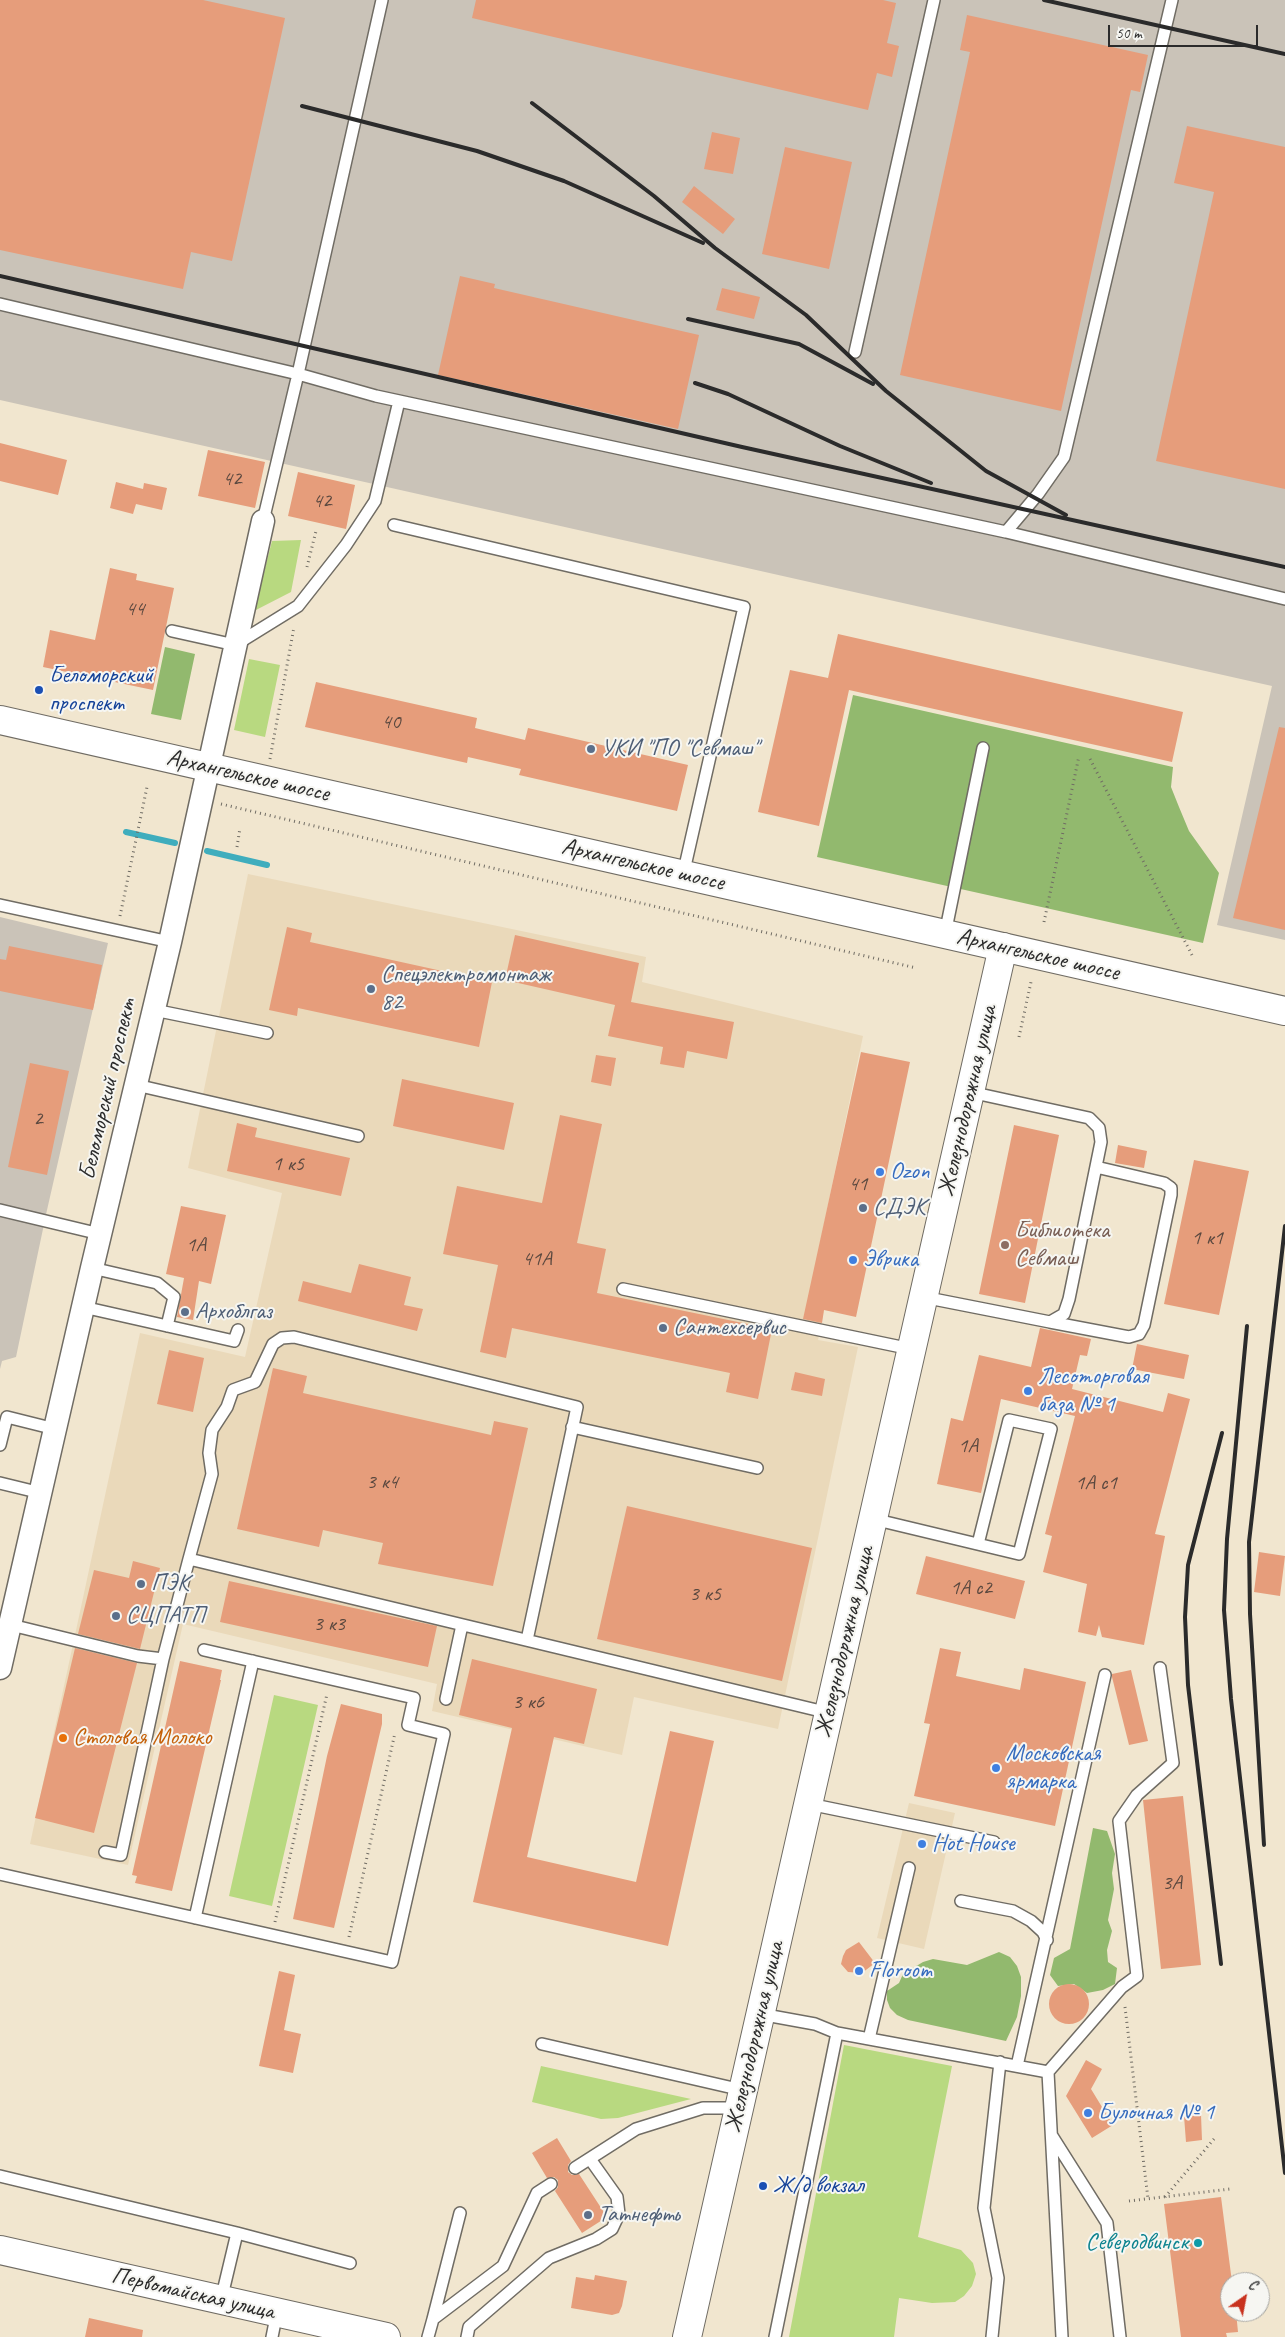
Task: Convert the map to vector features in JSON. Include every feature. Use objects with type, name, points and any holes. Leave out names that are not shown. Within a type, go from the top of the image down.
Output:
[{"type":"main road","name":"Архангельское шоссе","points":[[0,720],[1285,1012]]},
{"type":"main road","name":"Железнодорожная улица","points":[[687,2337],[739,2099],[829,1713],[1003,947]]},
{"type":"main road","name":"Первомайская улица","points":[[0,2250],[221,2300],[274,2325],[386,2337]]},
{"type":"street","name":"Беломорский проспект","points":[[0,1668],[8,1614],[40,1493],[170,942],[262,521]]},
{"type":"lane","points":[[262,521],[298,374],[382,0]]},
{"type":"lane","points":[[856,352],[934,0]]},
{"type":"lane","points":[[1006,532],[1038,494],[1064,457],[1172,0]]},
{"type":"lane","points":[[0,304],[298,374],[399,401],[1006,532],[1285,599]]},
{"type":"lane","points":[[172,631],[235,645],[298,606],[334,561],[375,501],[399,401]]},
{"type":"lane","points":[[394,525],[744,607],[683,874]]},
{"type":"lane","points":[[945,934],[983,748]]},
{"type":"lane","points":[[0,905],[170,942]]},
{"type":"lane","points":[[154,1010],[267,1033]]},
{"type":"lane","points":[[136,1085],[358,1136]]},
{"type":"lane","points":[[970,1092],[1089,1118],[1099,1128],[1101,1142],[1069,1299],[1064,1314],[1050,1322]]},
{"type":"lane","points":[[923,1297],[1129,1337],[1139,1334],[1144,1325],[1172,1195],[1171,1188],[1164,1183],[1096,1167]]},
{"type":"lane","points":[[0,1210],[100,1234]]},
{"type":"lane","points":[[92,1268],[157,1283],[174,1297],[167,1326]]},
{"type":"lane","points":[[623,1289],[911,1349]]},
{"type":"lane","points":[[83,1306],[234,1341],[238,1330]]},
{"type":"lane","points":[[105,1852],[121,1855],[163,1660],[212,1474],[209,1453],[212,1430],[227,1407],[234,1390],[255,1382],[273,1344],[282,1338],[294,1338],[577,1407],[527,1640]]},
{"type":"lane","points":[[0,1445],[6,1417],[55,1429]]},
{"type":"lane","points":[[873,1519],[1019,1554],[1051,1429],[1009,1420],[978,1544]]},
{"type":"lane","points":[[572,1427],[758,1468]]},
{"type":"lane","points":[[0,1483],[40,1493]]},
{"type":"lane","points":[[189,1559],[829,1713]]},
{"type":"lane","points":[[8,1614],[138,1656],[163,1660]]},
{"type":"lane","points":[[446,1699],[462,1625]]},
{"type":"lane","points":[[0,1874],[392,1962],[444,1734],[408,1726],[414,1698],[204,1650]]},
{"type":"lane","points":[[195,1918],[253,1661]]},
{"type":"lane","points":[[1062,2337],[1048,2072],[1122,1987],[1136,1976],[1119,1821],[1138,1795],[1173,1763],[1160,1668]]},
{"type":"lane","points":[[1017,2066],[1047,1940],[1105,1675]]},
{"type":"lane","points":[[808,1804],[994,1842]]},
{"type":"lane","points":[[869,2039],[909,1868]]},
{"type":"lane","points":[[961,1901],[1013,1911],[1031,1921],[1043,1932],[1047,1940]]},
{"type":"lane","points":[[760,2014],[814,2024],[838,2033],[1048,2072]]},
{"type":"lane","points":[[774,2337],[838,2033]]},
{"type":"lane","points":[[542,2044],[739,2099]]},
{"type":"lane","points":[[992,2337],[998,2278],[984,2208],[1000,2062]]},
{"type":"lane","points":[[576,2168],[636,2129],[739,2099]]},
{"type":"lane","points":[[1050,2134],[1107,2223],[1120,2337]]},
{"type":"lane","points":[[467,2337],[469,2327],[549,2258],[596,2239],[612,2229],[620,2214],[617,2197],[590,2159]]},
{"type":"lane","points":[[0,2176],[237,2232],[350,2263]]},
{"type":"lane","points":[[433,2319],[503,2266],[537,2193],[551,2184]]},
{"type":"lane","points":[[428,2337],[460,2213]]},
{"type":"lane","points":[[221,2300],[237,2232]]},
{"type":"path","points":[[307,568],[316,530]]},
{"type":"path","points":[[269,759],[298,606]]},
{"type":"path","points":[[1044,922],[1079,756]]},
{"type":"path","points":[[1090,759],[1192,954]]},
{"type":"path","points":[[117,930],[148,787]]},
{"type":"path","points":[[221,804],[916,968]]},
{"type":"path","points":[[236,847],[240,828]]},
{"type":"path","points":[[1019,1037],[1031,982]]},
{"type":"path","points":[[272,1935],[330,1679]]},
{"type":"path","points":[[345,1952],[397,1723],[408,1726]]},
{"type":"path","points":[[1122,1987],[1148,2199]]},
{"type":"path","points":[[1165,2197],[1214,2138]]},
{"type":"path","points":[[1129,2202],[1230,2190]]},
{"type":"shaded area","points":[[0,0],[1285,0],[1285,940],[1217,925],[1272,686],[0,400]]},
{"type":"shaded area","points":[[248,874],[646,957],[642,982],[863,1036],[807,1306],[824,1310],[818,1340],[858,1347],[778,1729],[634,1697],[622,1755],[432,1711],[437,1684],[183,1624],[128,1865],[30,1844],[140,1333],[245,1357],[282,1193],[188,1168]]},
{"type":"shaded area","points":[[0,917],[108,943],[47,1210],[16,1357],[2,1361],[0,1369]]},
{"type":"shaded area","points":[[909,1803],[955,1813],[924,1949],[877,1938]]},
{"type":"green space","points":[[301,540],[291,592],[254,611],[272,541]]},
{"type":"green space","points":[[165,647],[195,654],[181,720],[151,714]]},
{"type":"green space","points":[[249,659],[280,665],[265,737],[234,730]]},
{"type":"green space","points":[[853,695],[1173,767],[1171,787],[1189,831],[1219,873],[1203,943],[817,857]]},
{"type":"green space","points":[[274,1695],[318,1705],[272,1906],[229,1896]]},
{"type":"green space","points":[[1093,1828],[1107,1831],[1115,1854],[1112,1873],[1114,1889],[1108,1920],[1112,1931],[1107,1950],[1108,1962],[1117,1968],[1115,1984],[1103,1990],[1087,1993],[1074,1984],[1058,1986],[1050,1975],[1054,1958],[1070,1949]]},
{"type":"green space","points":[[999,1952],[1010,1957],[1017,1966],[1021,1977],[1021,1996],[1017,2017],[1006,2041],[908,2020],[897,2015],[890,2008],[887,2000],[887,1991],[899,1983],[903,1974],[923,1962],[933,1959],[967,1965]]},
{"type":"green space","points":[[844,2045],[952,2066],[918,2237],[961,2250],[973,2263],[976,2274],[972,2286],[964,2296],[955,2302],[932,2303],[899,2298],[894,2337],[789,2337]]},
{"type":"green space","points":[[541,2066],[691,2099],[618,2118],[601,2119],[532,2102]]},
{"type":"building","points":[[0,0],[203,0],[285,18],[232,261],[191,252],[183,289],[0,250]]},
{"type":"building","points":[[476,0],[883,0],[896,3],[887,43],[899,46],[892,77],[877,73],[868,110],[472,18]]},
{"type":"building","points":[[967,15],[1148,55],[1140,92],[1131,90],[1061,411],[900,375],[970,52],[960,50]]},
{"type":"building","points":[[1187,126],[1285,147],[1285,489],[1156,461],[1214,192],[1174,183]]},
{"type":"building","points":[[712,132],[740,138],[733,174],[704,169]]},
{"type":"building","points":[[785,147],[852,162],[829,269],[762,254]]},
{"type":"building","points":[[694,186],[735,219],[723,234],[682,202]]},
{"type":"building","points":[[460,276],[495,284],[494,288],[699,335],[678,429],[438,375]]},
{"type":"building","points":[[722,288],[760,297],[754,319],[716,310]]},
{"type":"building","points":[[0,443],[67,460],[58,495],[0,481]]},
{"type":"building","points":[[208,450],[265,462],[255,508],[198,496]]},
{"type":"building","points":[[298,472],[355,485],[346,529],[288,516]]},
{"type":"building","points":[[116,482],[143,489],[144,483],[167,488],[162,510],[136,504],[133,514],[110,508]]},
{"type":"building","points":[[110,568],[137,574],[136,580],[174,588],[153,690],[43,667],[50,630],[95,640]]},
{"type":"building","points":[[838,634],[1183,712],[1172,762],[849,690],[819,826],[758,812],[790,670],[828,678]]},
{"type":"building","points":[[316,682],[477,718],[475,728],[525,740],[528,728],[688,765],[677,811],[519,775],[521,769],[468,757],[467,763],[305,727]]},
{"type":"building","points":[[1279,727],[1285,728],[1285,930],[1233,918]]},
{"type":"building","points":[[287,927],[312,933],[310,942],[492,982],[479,1047],[298,1008],[297,1016],[269,1010]]},
{"type":"building","points":[[515,935],[639,963],[631,1002],[734,1022],[727,1059],[687,1051],[684,1068],[660,1064],[663,1047],[608,1036],[615,1005],[505,980]]},
{"type":"building","points":[[9,946],[102,965],[93,1010],[0,991],[0,959],[6,960]]},
{"type":"building","points":[[861,1052],[910,1062],[856,1317],[824,1310],[822,1323],[803,1319]]},
{"type":"building","points":[[596,1055],[616,1058],[611,1086],[591,1082]]},
{"type":"building","points":[[30,1063],[69,1071],[47,1175],[8,1167]]},
{"type":"building","points":[[402,1079],[514,1103],[504,1150],[393,1126]]},
{"type":"building","points":[[560,1115],[602,1124],[577,1243],[606,1249],[597,1293],[772,1329],[758,1399],[726,1392],[730,1373],[512,1328],[506,1358],[480,1352],[498,1265],[443,1254],[457,1186],[542,1203]]},
{"type":"building","points":[[237,1123],[257,1128],[255,1137],[350,1158],[341,1196],[227,1171]]},
{"type":"building","points":[[1014,1125],[1059,1135],[1025,1303],[979,1294]]},
{"type":"building","points":[[1118,1145],[1147,1151],[1144,1168],[1115,1163]]},
{"type":"building","points":[[1194,1160],[1249,1171],[1219,1315],[1164,1304]]},
{"type":"building","points":[[181,1206],[226,1215],[211,1284],[199,1281],[193,1320],[177,1317],[184,1278],[166,1274]]},
{"type":"building","points":[[359,1264],[411,1277],[404,1305],[423,1309],[417,1331],[298,1301],[303,1281],[351,1293]]},
{"type":"building","points":[[1040,1328],[1091,1339],[1087,1356],[1080,1355],[1072,1389],[1163,1412],[1168,1393],[1190,1399],[1155,1534],[1165,1536],[1144,1645],[1102,1637],[1099,1625],[1096,1636],[1078,1632],[1087,1584],[1043,1572],[1052,1536],[1045,1534],[1075,1416],[1001,1399],[981,1493],[937,1484],[951,1418],[963,1421],[979,1355],[1031,1367]]},
{"type":"building","points":[[1137,1344],[1189,1355],[1184,1379],[1132,1369]]},
{"type":"building","points":[[169,1350],[204,1358],[193,1412],[157,1404]]},
{"type":"building","points":[[273,1368],[307,1376],[303,1393],[491,1435],[494,1421],[528,1428],[493,1586],[378,1564],[383,1543],[323,1530],[319,1547],[237,1529]]},
{"type":"building","points":[[795,1372],[825,1379],[822,1396],[791,1390]]},
{"type":"building","points":[[627,1506],[812,1548],[782,1681],[597,1639]]},
{"type":"building","points":[[1259,1552],[1285,1556],[1280,1596],[1254,1592]]},
{"type":"building","points":[[926,1556],[1025,1581],[1015,1619],[916,1594]]},
{"type":"building","points":[[133,1561],[160,1568],[140,1649],[78,1634],[94,1570],[129,1578]]},
{"type":"building","points":[[229,1581],[437,1626],[428,1667],[220,1622]]},
{"type":"building","points":[[75,1648],[137,1663],[94,1833],[35,1818]]},
{"type":"building","points":[[940,1648],[961,1652],[956,1676],[1020,1690],[1024,1668],[1086,1682],[1055,1826],[914,1796],[930,1724],[924,1723]]},
{"type":"building","points":[[472,1659],[597,1689],[584,1744],[554,1737],[527,1857],[636,1882],[670,1731],[714,1741],[668,1946],[473,1902],[512,1728],[459,1715]]},
{"type":"building","points":[[180,1661],[222,1670],[172,1891],[135,1883],[137,1876],[132,1875]]},
{"type":"building","points":[[1131,1670],[1148,1741],[1129,1745],[1112,1674]]},
{"type":"building","points":[[341,1704],[382,1714],[382,1724],[334,1928],[293,1919],[327,1756]]},
{"type":"building","points":[[1183,1796],[1201,1965],[1161,1969],[1143,1800]]},
{"type":"building","points":[[859,1942],[875,1963],[862,1973],[848,1972],[841,1964],[843,1956],[846,1950]]},
{"type":"building","points":[[279,1971],[295,1975],[284,2030],[301,2034],[293,2073],[259,2066]]},
{"type":"building","points":[[1069,1984],[1083,1990],[1089,2004],[1083,2018],[1069,2024],[1055,2018],[1049,2004],[1055,1990]]},
{"type":"building","points":[[1086,2060],[1102,2069],[1091,2089],[1113,2125],[1092,2138],[1066,2096]]},
{"type":"building","points":[[1201,2115],[1202,2140],[1186,2142],[1184,2116]]},
{"type":"building","points":[[557,2138],[571,2161],[568,2165],[568,2172],[572,2175],[579,2174],[607,2217],[582,2233],[555,2191],[558,2187],[558,2180],[554,2177],[547,2178],[532,2153]]},
{"type":"building","name":"Северодвинск","points":[[1221,2197],[1231,2272],[1220,2272],[1220,2322],[1237,2322],[1238,2332],[1226,2333],[1227,2337],[1181,2337],[1164,2204]]},
{"type":"building","points":[[595,2275],[627,2281],[619,2313],[612,2315],[571,2308],[576,2277],[594,2280]]},
{"type":"building","points":[[89,2318],[143,2330],[142,2337],[85,2337]]},
{"type":"waterway","points":[[126,832],[175,843]]},
{"type":"waterway","points":[[207,851],[267,865]]},
{"type":"railway","points":[[1044,0],[1285,54]]},
{"type":"railway","points":[[532,103],[654,196],[715,248],[806,315],[886,391],[986,471],[1066,515]]},
{"type":"railway","points":[[302,106],[477,151],[564,181],[703,243]]},
{"type":"railway","points":[[0,276],[742,447],[1285,567]]},
{"type":"railway","points":[[688,319],[799,344],[873,384]]},
{"type":"railway","points":[[695,383],[728,394],[840,446],[931,483]]},
{"type":"railway","points":[[1264,1845],[1250,1614],[1249,1542],[1285,1226]]},
{"type":"railway","points":[[1247,1326],[1227,1539],[1224,1610],[1231,1699],[1285,2173]]},
{"type":"railway","points":[[1221,1964],[1188,1685],[1185,1617],[1188,1565],[1222,1433]]},
{"type":"place","name":"Беломорский проспект","points":[[39,690]]},
{"type":"place","name":"УКИ \"ПО \"Севмаш\"","points":[[591,749]]},
{"type":"place","name":"Спецэлектромонтаж 82","points":[[371,989]]},
{"type":"place","name":"Ozon","points":[[880,1172]]},
{"type":"place","name":"СДЭК","points":[[863,1208]]},
{"type":"place","name":"Библиотека Севмаш","points":[[1005,1245]]},
{"type":"place","name":"Эврика","points":[[853,1260]]},
{"type":"place","name":"Архоблгаз","points":[[185,1312]]},
{"type":"place","name":"Сантехсервис","points":[[663,1328]]},
{"type":"place","name":"Лесоторговая база № 1","points":[[1028,1391]]},
{"type":"place","name":"ПЭК","points":[[141,1584]]},
{"type":"place","name":"СЦПАТП","points":[[116,1616]]},
{"type":"place","name":"Столовая Молоко","points":[[63,1738]]},
{"type":"place","name":"Московская ярмарка","points":[[996,1768]]},
{"type":"place","name":"Hot House","points":[[922,1844]]},
{"type":"place","name":"Floroom","points":[[859,1971]]},
{"type":"place","name":"Булочная № 1","points":[[1088,2113]]},
{"type":"place","name":"Ж/д вокзал","points":[[763,2186]]},
{"type":"place","name":"Татнефть","points":[[588,2215]]},
{"type":"place","name":"Северодвинск","points":[[1198,2243]]}]
